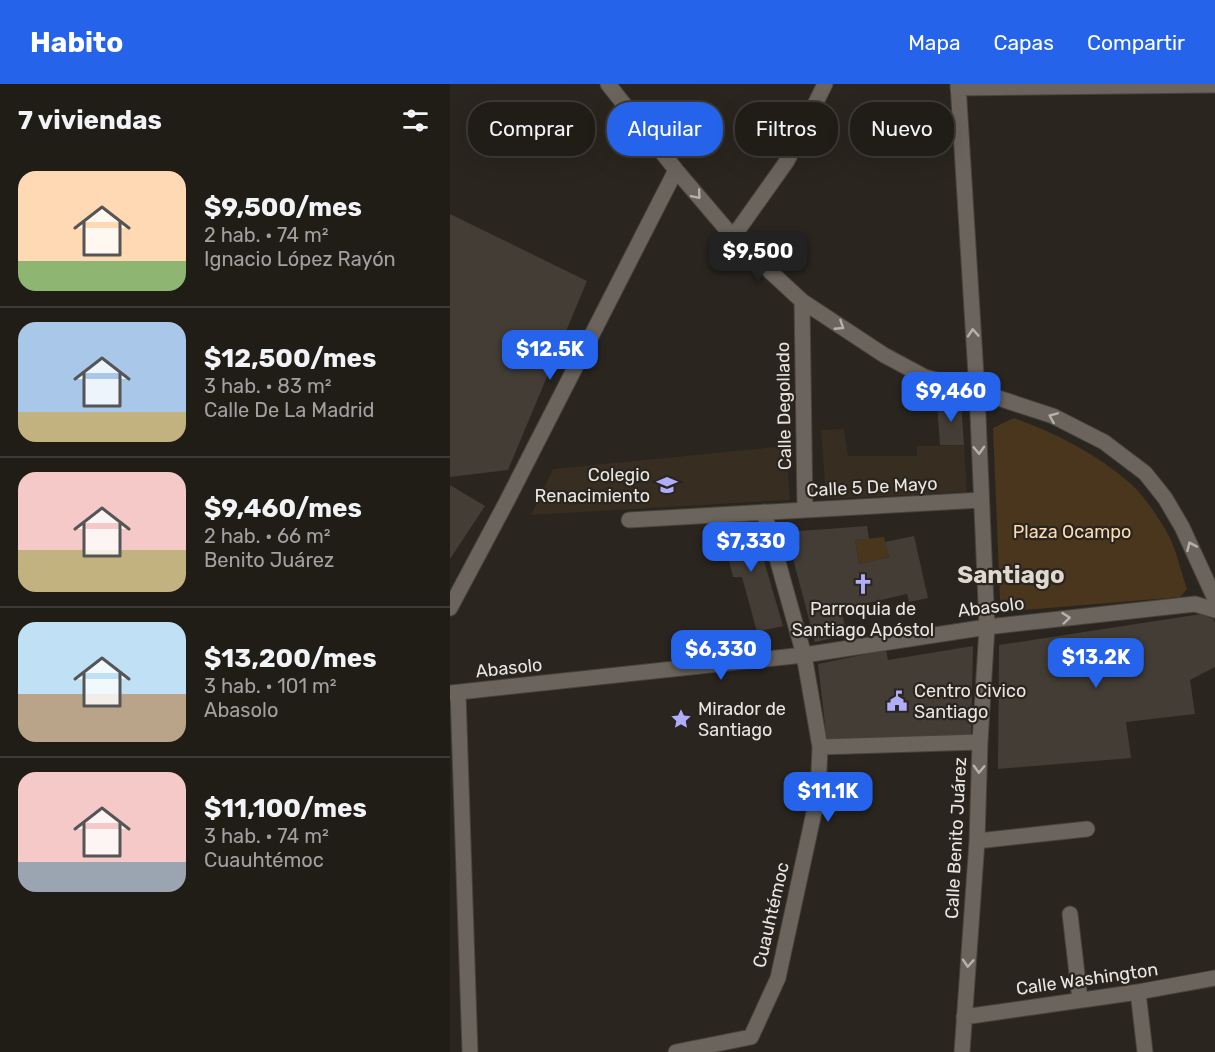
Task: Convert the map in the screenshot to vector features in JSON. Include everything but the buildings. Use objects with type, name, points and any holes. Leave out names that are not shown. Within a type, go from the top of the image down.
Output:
[{"type":"street","points":[[608,84],[733,237],[802,301],[884,355],[925,377],[1053,416],[1104,442],[1144,473],[1165,498],[1182,527],[1215,599]]},
{"type":"street","points":[[733,237],[787,161],[825,84]]},
{"type":"street","points":[[958,86],[1215,84]]},
{"type":"street","name":"Calle Benito Juárez","points":[[958,86],[977,391],[987,627],[977,841],[962,1052]]},
{"type":"street","points":[[450,608],[676,170]]},
{"type":"street","name":"Calle Degollado","points":[[802,301],[805,510]]},
{"type":"street","name":"Calle 5 De Mayo","points":[[629,520],[981,500]]},
{"type":"street","name":"Cuauhtémoc","points":[[676,1052],[752,1037],[778,978],[818,794],[820,747],[804,655],[764,512]]},
{"type":"street","name":"Abasolo","points":[[454,693],[804,655],[987,627],[1195,604],[1215,610]]},
{"type":"street","points":[[454,693],[470,1052]]},
{"type":"street","points":[[820,747],[980,742]]},
{"type":"street","points":[[977,841],[1087,829]]},
{"type":"street","points":[[1070,914],[1080,1000]]},
{"type":"street","name":"Calle Washington","points":[[964,1017],[1138,992],[1215,978]]},
{"type":"street","points":[[1138,992],[1145,1052]]},
{"type":"shaded area","points":[[844,429],[848,456],[917,456],[917,446],[964,445],[967,492],[826,499],[821,430]]},
{"type":"shaded area","name":"Colegio Renacimiento","points":[[786,446],[790,500],[531,515],[553,469]]},
{"type":"green space","name":"Plaza Ocampo","points":[[1014,418],[1045,430],[1090,454],[1118,473],[1137,490],[1157,515],[1172,542],[1187,589],[1180,597],[1014,611],[1000,600],[993,428]]},
{"type":"green space","points":[[884,537],[889,557],[859,564],[855,540]]},
{"type":"place","name":"Colegio Renacimiento","points":[[667,485]]},
{"type":"place","name":"Parroquia de Santiago Apóstol","points":[[863,584]]},
{"type":"place","name":"Centro Civico Santiago","points":[[897,701]]},
{"type":"place","name":"Mirador de Santiago","points":[[681,719]]},
{"type":"district","name":"Santiago","points":[[1011,575]]}]
